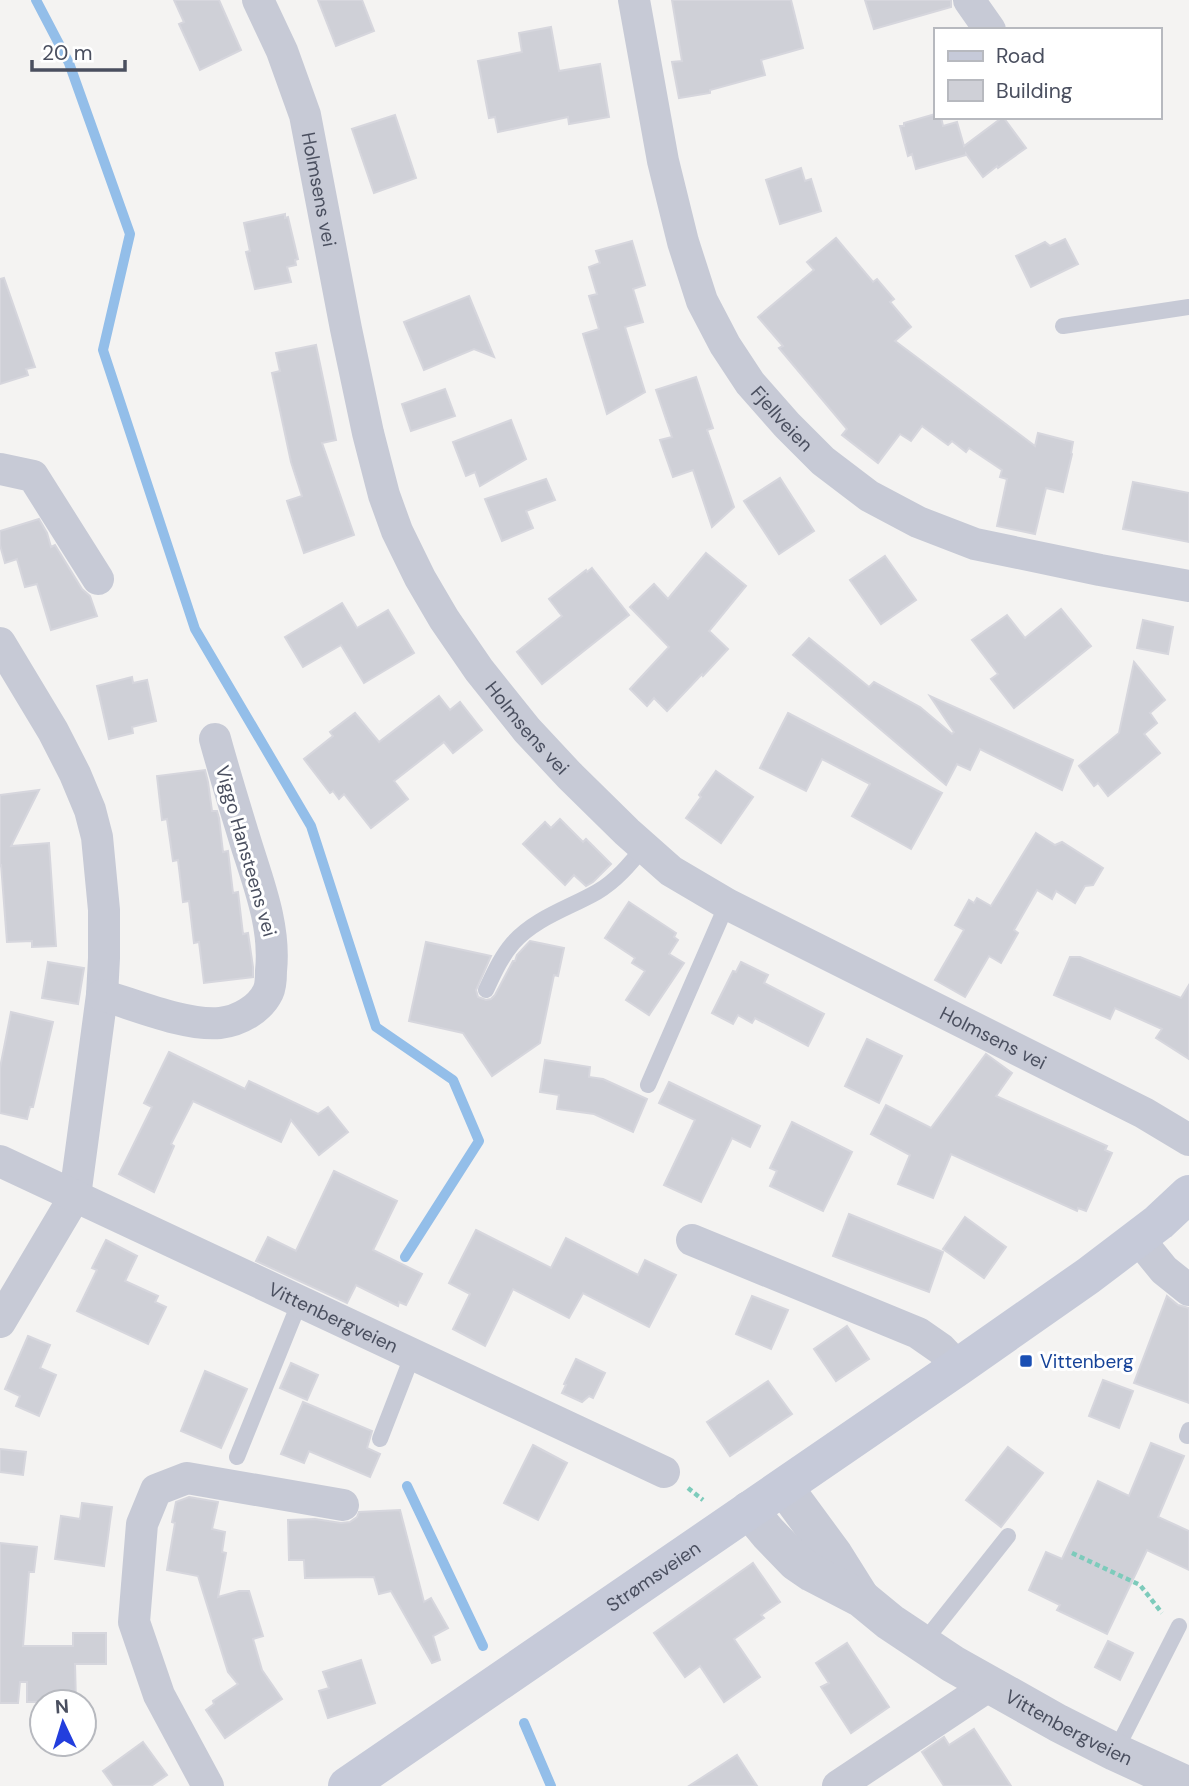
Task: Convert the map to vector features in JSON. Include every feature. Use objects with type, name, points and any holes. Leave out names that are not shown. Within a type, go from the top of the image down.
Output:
[{"type":"main road","name":"Strømsveien","points":[[347,1786],[1088,1276],[1189,1194]]},
{"type":"street","name":"Holmsens vei","points":[[258,0],[282,51],[305,115],[363,410],[384,495],[397,531],[444,619],[527,730],[618,824],[671,871],[727,904],[1144,1113],[1189,1140]]},
{"type":"street","name":"Fjellveien","points":[[634,0],[663,160],[683,242],[702,301],[725,345],[750,383],[787,425],[823,461],[869,496],[918,522],[975,544],[1189,586]]},
{"type":"street","points":[[969,0],[989,28]]},
{"type":"street","points":[[0,469],[33,476],[98,579]]},
{"type":"street","points":[[0,643],[53,731],[90,810],[97,838],[104,910],[102,995],[75,1196],[0,1322]]},
{"type":"street","name":"Viggo Hansteens vei","points":[[102,995],[173,1017],[203,1023],[223,1023],[251,1012],[269,990],[273,953],[271,933],[215,739]]},
{"type":"street","name":"Vittenbergveien","points":[[0,1161],[664,1472]]},
{"type":"street","points":[[1138,1238],[1164,1270],[1189,1290]]},
{"type":"street","points":[[692,1240],[918,1333],[941,1349],[958,1367]]},
{"type":"street","points":[[208,1786],[159,1695],[134,1622],[142,1524],[156,1490],[187,1478],[342,1505]]},
{"type":"street","name":"Vittenbergveien","points":[[784,1487],[834,1555],[862,1600]]},
{"type":"street","name":"Vittenbergveien","points":[[750,1510],[796,1562],[862,1600],[953,1664],[1115,1752],[1189,1786]]},
{"type":"street","name":"Vittenbergveien","points":[[838,1786],[990,1685]]},
{"type":"lane","points":[[1063,326],[1189,307]]},
{"type":"lane","points":[[486,990],[497,965],[514,942],[535,924],[599,891],[626,869],[644,847]]},
{"type":"lane","points":[[648,1085],[727,904]]},
{"type":"lane","points":[[237,1457],[300,1301]]},
{"type":"lane","points":[[380,1439],[412,1354]]},
{"type":"lane","points":[[923,1643],[1008,1536]]},
{"type":"lane","points":[[1115,1752],[1179,1626]]},
{"type":"path","points":[[1072,1553],[1140,1585],[1160,1611],[1179,1626]]},
{"type":"building","points":[[174,0],[219,0],[241,50],[200,70],[179,24],[184,22]]},
{"type":"building","points":[[318,0],[362,0],[374,31],[336,46]]},
{"type":"building","points":[[672,0],[791,0],[803,48],[761,60],[765,75],[710,90],[710,93],[679,98],[672,62],[682,61]]},
{"type":"building","points":[[865,0],[951,0],[951,7],[874,29]]},
{"type":"building","points":[[551,27],[559,71],[600,64],[609,117],[569,124],[568,117],[498,132],[495,117],[489,118],[478,61],[522,52],[519,33]]},
{"type":"building","points":[[934,114],[934,119],[941,119],[943,126],[957,122],[964,146],[1000,119],[1004,119],[1026,148],[983,177],[966,154],[916,169],[912,154],[908,156],[900,126],[904,126],[904,123]]},
{"type":"building","points":[[395,115],[416,178],[374,193],[352,129]]},
{"type":"building","points":[[801,168],[805,181],[811,179],[821,211],[780,224],[766,180]]},
{"type":"building","points":[[285,214],[298,259],[295,260],[296,265],[287,267],[291,282],[255,289],[246,252],[250,251],[244,223]]},
{"type":"building","points":[[836,238],[873,282],[877,279],[894,299],[890,302],[911,327],[895,341],[1035,446],[1038,433],[1073,442],[1063,492],[1046,488],[1035,534],[997,526],[1007,479],[1000,477],[1002,470],[969,448],[966,452],[952,441],[948,445],[922,426],[911,441],[900,434],[878,463],[842,435],[847,429],[779,348],[783,346],[758,317],[814,270],[807,262]]},
{"type":"building","points":[[1065,239],[1078,264],[1031,287],[1016,256],[1045,242],[1050,246]]},
{"type":"building","points":[[632,241],[645,285],[633,289],[643,322],[625,327],[645,392],[607,414],[583,334],[599,329],[589,296],[597,294],[589,267],[600,263],[596,251]]},
{"type":"building","points":[[4,278],[35,367],[26,369],[28,375],[0,384],[0,279]]},
{"type":"building","points":[[469,296],[494,357],[474,349],[424,370],[404,322]]},
{"type":"building","points":[[316,345],[336,440],[322,443],[354,535],[304,553],[287,501],[302,496],[291,462],[272,373],[280,371],[276,353]]},
{"type":"building","points":[[696,377],[713,428],[707,430],[734,507],[712,527],[693,470],[673,477],[660,440],[672,437],[656,390]]},
{"type":"building","points":[[445,389],[455,416],[411,431],[402,404]]},
{"type":"building","points":[[511,420],[526,459],[480,486],[475,472],[466,476],[453,442]]},
{"type":"building","points":[[780,478],[814,531],[779,554],[744,501]]},
{"type":"building","points":[[546,479],[555,500],[526,511],[533,528],[502,541],[485,499]]},
{"type":"building","points":[[1133,482],[1189,493],[1189,542],[1123,529]]},
{"type":"building","points":[[39,519],[51,547],[55,545],[82,589],[90,596],[97,616],[51,630],[37,584],[25,587],[17,559],[5,563],[0,545],[0,531]]},
{"type":"building","points":[[706,553],[746,586],[709,631],[728,649],[667,711],[654,698],[647,706],[630,689],[669,647],[630,607],[654,584],[668,599]]},
{"type":"building","points":[[885,556],[916,600],[881,624],[850,580]]},
{"type":"building","points":[[592,568],[629,615],[542,684],[517,652],[562,616],[549,599]]},
{"type":"building","points":[[342,603],[357,628],[388,610],[414,653],[364,683],[341,645],[303,667],[285,637]]},
{"type":"building","points":[[1061,609],[1091,646],[1014,708],[991,679],[998,674],[972,640],[1007,615],[1025,638]]},
{"type":"building","points":[[1143,620],[1173,627],[1168,654],[1137,648]]},
{"type":"building","points":[[809,638],[869,687],[874,682],[920,707],[952,734],[954,732],[930,696],[1073,760],[1062,790],[980,749],[970,770],[957,764],[946,785],[793,655]]},
{"type":"building","points":[[1134,662],[1165,700],[1150,713],[1157,723],[1144,734],[1160,753],[1108,796],[1098,783],[1094,786],[1079,766],[1119,733]]},
{"type":"building","points":[[132,677],[133,683],[147,680],[156,721],[132,727],[133,733],[109,739],[97,686]]},
{"type":"building","points":[[439,696],[450,710],[460,702],[482,730],[453,753],[444,742],[394,781],[408,799],[371,828],[344,794],[339,799],[333,791],[330,793],[304,759],[333,736],[330,732],[355,713],[379,742]]},
{"type":"building","points":[[788,713],[942,793],[911,849],[852,816],[870,784],[822,759],[806,791],[760,768]]},
{"type":"building","points":[[205,770],[212,811],[217,811],[219,818],[223,852],[228,851],[233,893],[238,892],[243,934],[248,933],[253,977],[204,983],[199,942],[194,943],[189,901],[183,902],[178,860],[173,861],[167,819],[162,820],[157,776]]},
{"type":"building","points":[[716,771],[753,797],[721,843],[686,818]]},
{"type":"building","points":[[39,790],[11,846],[49,843],[56,946],[32,947],[32,941],[7,942],[1,864],[0,867],[0,795]]},
{"type":"building","points":[[560,819],[583,842],[586,839],[611,864],[586,886],[574,875],[565,885],[523,844],[545,822],[551,828]]},
{"type":"building","points":[[1036,833],[1055,845],[1062,842],[1103,868],[1093,885],[1085,886],[1075,903],[1056,891],[1052,899],[1037,890],[1014,930],[1018,933],[1001,963],[989,956],[965,997],[935,980],[964,930],[955,925],[969,900],[974,903],[977,898],[991,906]]},
{"type":"building","points":[[629,902],[676,933],[674,937],[678,940],[669,954],[684,963],[649,1015],[626,1000],[645,971],[632,963],[635,958],[605,938]]},
{"type":"building","points":[[530,941],[564,948],[558,976],[554,975],[540,1043],[492,1076],[463,1033],[409,1021],[426,942],[491,956],[476,990],[478,997],[486,1000],[495,995],[513,961]]},
{"type":"building","points":[[1070,957],[1080,957],[1181,998],[1189,985],[1189,1059],[1156,1038],[1162,1029],[1115,1008],[1110,1019],[1054,995]]},
{"type":"building","points":[[48,962],[84,968],[78,1004],[42,998]]},
{"type":"building","points":[[741,962],[768,975],[764,983],[824,1014],[808,1046],[755,1018],[752,1023],[738,1015],[733,1024],[712,1013],[733,971],[736,972]]},
{"type":"building","points":[[11,1012],[53,1022],[33,1107],[30,1107],[27,1119],[0,1113],[0,1068]]},
{"type":"building","points":[[867,1039],[902,1056],[879,1103],[845,1086]]},
{"type":"building","points":[[169,1052],[245,1089],[249,1081],[318,1114],[328,1107],[348,1132],[319,1155],[291,1120],[281,1142],[193,1101],[171,1144],[174,1146],[154,1192],[119,1174],[152,1107],[144,1103]]},
{"type":"building","points":[[986,1054],[1012,1073],[996,1096],[1107,1146],[1105,1150],[1112,1153],[1086,1211],[1078,1208],[1077,1211],[951,1154],[933,1198],[898,1184],[910,1155],[871,1134],[886,1105],[931,1128]]},
{"type":"building","points":[[545,1060],[590,1067],[589,1077],[603,1079],[647,1099],[633,1132],[594,1114],[557,1109],[559,1095],[540,1092]]},
{"type":"building","points":[[669,1082],[760,1126],[750,1147],[732,1138],[701,1202],[664,1185],[695,1120],[659,1103]]},
{"type":"building","points":[[792,1122],[852,1152],[823,1211],[770,1186],[777,1171],[770,1168]]},
{"type":"building","points":[[334,1171],[397,1201],[373,1250],[422,1274],[406,1305],[399,1302],[398,1306],[356,1285],[347,1303],[256,1261],[268,1237],[296,1251]]},
{"type":"building","points":[[849,1214],[943,1252],[929,1292],[833,1256]]},
{"type":"building","points":[[965,1217],[1006,1247],[984,1278],[943,1249]]},
{"type":"building","points":[[476,1230],[551,1268],[566,1238],[638,1275],[645,1260],[676,1275],[649,1327],[583,1293],[569,1318],[513,1289],[485,1346],[453,1329],[470,1294],[449,1283]]},
{"type":"building","points":[[106,1240],[137,1256],[125,1281],[158,1296],[155,1302],[166,1307],[148,1344],[77,1311],[97,1270],[92,1268]]},
{"type":"building","points":[[752,1296],[788,1310],[771,1349],[736,1334]]},
{"type":"building","points":[[1167,1296],[1178,1305],[1189,1308],[1189,1403],[1134,1383]]},
{"type":"building","points":[[847,1326],[869,1359],[836,1381],[814,1349]]},
{"type":"building","points":[[28,1336],[50,1345],[40,1368],[56,1375],[39,1416],[16,1406],[20,1396],[5,1389]]},
{"type":"building","points":[[576,1359],[605,1373],[593,1398],[589,1396],[582,1402],[562,1393]]},
{"type":"building","points":[[291,1363],[318,1375],[307,1400],[280,1388]]},
{"type":"building","points":[[205,1371],[247,1389],[221,1448],[181,1431]]},
{"type":"building","points":[[1103,1380],[1133,1391],[1119,1428],[1089,1416]]},
{"type":"building","points":[[768,1381],[792,1414],[730,1456],[707,1422]]},
{"type":"building","points":[[303,1402],[372,1431],[367,1448],[380,1454],[370,1477],[309,1451],[304,1463],[281,1454]]},
{"type":"building","points":[[1151,1443],[1184,1456],[1158,1517],[1189,1531],[1189,1570],[1147,1550],[1107,1634],[1057,1610],[1060,1605],[1029,1590],[1046,1552],[1062,1559],[1098,1481],[1129,1496]]},
{"type":"building","points":[[533,1445],[567,1463],[538,1520],[504,1503]]},
{"type":"building","points":[[1008,1447],[1043,1473],[1001,1527],[966,1500]]},
{"type":"building","points":[[0,1449],[26,1452],[23,1475],[0,1472]]},
{"type":"building","points":[[189,1497],[218,1502],[212,1529],[225,1532],[222,1552],[226,1553],[218,1597],[249,1591],[263,1636],[253,1639],[262,1670],[282,1699],[225,1738],[206,1710],[214,1704],[213,1701],[238,1684],[228,1672],[198,1576],[167,1570],[176,1502]]},
{"type":"building","points":[[82,1503],[112,1507],[104,1566],[55,1559],[61,1516],[80,1519]]},
{"type":"building","points":[[400,1510],[424,1602],[431,1598],[448,1628],[433,1636],[440,1660],[432,1663],[391,1591],[379,1594],[374,1577],[305,1578],[304,1560],[289,1560],[288,1520],[315,1519],[341,1523],[350,1522],[359,1512]]},
{"type":"building","points":[[0,1543],[37,1547],[34,1572],[29,1572],[23,1646],[73,1646],[73,1633],[106,1633],[106,1664],[75,1664],[76,1688],[28,1688],[28,1702],[27,1682],[20,1682],[18,1703],[0,1703]]},
{"type":"building","points":[[753,1563],[780,1602],[761,1615],[764,1618],[734,1639],[760,1677],[724,1702],[700,1666],[685,1677],[654,1633]]},
{"type":"building","points":[[1108,1641],[1133,1653],[1120,1680],[1095,1667]]},
{"type":"building","points":[[847,1643],[889,1707],[851,1733],[821,1687],[829,1683],[816,1663]]},
{"type":"building","points":[[361,1660],[375,1703],[328,1718],[319,1691],[329,1688],[323,1672]]},
{"type":"building","points":[[974,1729],[1011,1786],[944,1786],[922,1752],[944,1737],[949,1745]]},
{"type":"building","points":[[143,1742],[167,1775],[151,1786],[114,1786],[103,1771]]},
{"type":"building","points":[[737,1755],[757,1786],[689,1786]]},
{"type":"waterway","points":[[36,0],[69,63],[130,234],[103,350],[195,629],[311,826],[376,1027],[453,1080],[479,1141],[405,1257]]},
{"type":"waterway","points":[[407,1486],[483,1646]]},
{"type":"waterway","points":[[524,1723],[551,1786]]},
{"type":"place","name":"Vittenberg","points":[[1026,1361]]}]
